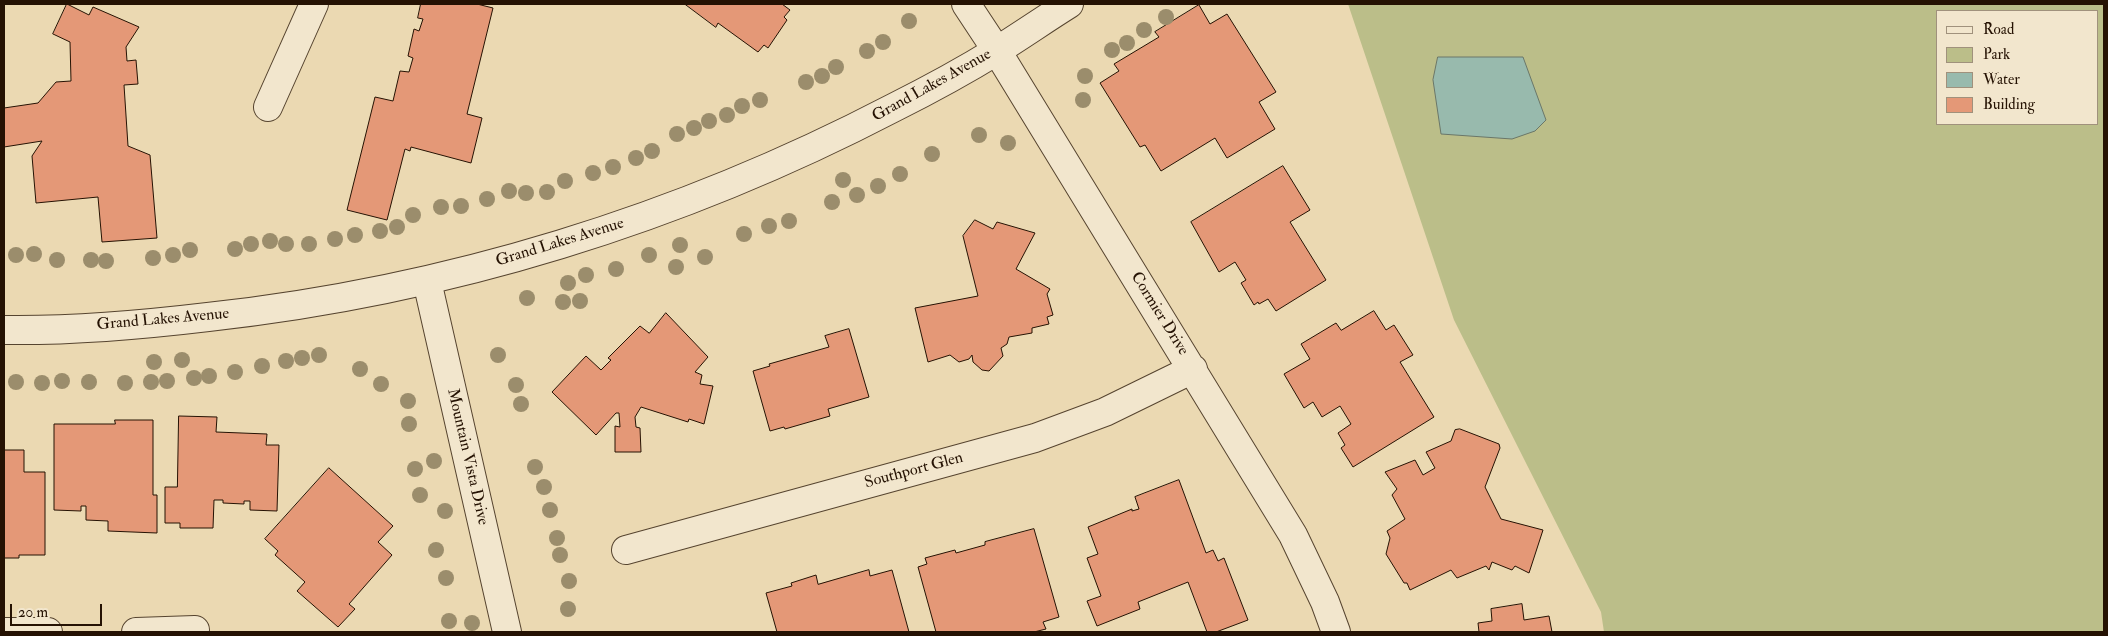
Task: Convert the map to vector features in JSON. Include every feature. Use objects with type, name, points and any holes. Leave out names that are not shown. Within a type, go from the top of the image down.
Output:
[{"type":"street","points":[[268,107],[314,4]]},
{"type":"street","name":"Cormier Drive","points":[[966,4],[997,51],[1193,369],[1293,535],[1325,602],[1336,632]]},
{"type":"street","name":"Grand Lakes Avenue","points":[[4,330],[155,323],[258,312],[360,295],[427,281],[527,255],[657,213],[754,175],[847,132],[997,51],[1069,4]]},
{"type":"street","name":"Mountain Vista Drive","points":[[427,281],[507,632]]},
{"type":"street","name":"Southport Glen","points":[[626,550],[1035,438],[1105,412],[1193,369]]},
{"type":"street","points":[[136,632],[195,630]]},
{"type":"street","points":[[4,632],[48,632]]},
{"type":"green space","points":[[1348,4],[2104,4],[2104,632],[1604,632],[1601,612],[1454,320]]},
{"type":"water","points":[[1438,57],[1523,57],[1546,120],[1535,131],[1512,139],[1441,134],[1433,80]]},
{"type":"building","points":[[67,4],[89,15],[93,7],[139,27],[126,47],[127,61],[136,60],[138,84],[124,85],[128,146],[150,155],[157,238],[102,242],[98,197],[36,203],[32,156],[42,141],[4,147],[4,108],[38,103],[56,82],[71,81],[70,42],[53,34]]},
{"type":"building","points":[[421,4],[477,4],[493,8],[467,114],[482,118],[471,163],[411,147],[410,151],[405,149],[387,220],[347,210],[375,97],[393,101],[400,71],[409,72],[413,58],[408,56],[414,29],[419,31],[423,19],[418,18]]},
{"type":"building","points":[[685,4],[782,4],[790,10],[784,17],[787,20],[768,48],[764,45],[758,52],[718,23],[716,27]]},
{"type":"building","points":[[1199,5],[1210,24],[1227,14],[1276,92],[1259,102],[1275,129],[1227,158],[1215,138],[1161,171],[1145,145],[1140,147],[1100,83],[1119,71],[1114,64],[1159,37],[1155,32]]},
{"type":"building","points":[[1283,166],[1310,210],[1290,222],[1326,280],[1276,311],[1268,299],[1254,305],[1241,283],[1246,280],[1235,262],[1219,272],[1191,222]]},
{"type":"building","points":[[975,220],[993,229],[997,222],[1035,233],[1016,269],[1050,289],[1047,294],[1053,315],[1047,317],[1049,324],[1032,328],[1032,333],[1009,337],[1007,344],[1001,348],[1003,356],[989,371],[982,370],[973,362],[972,355],[969,359],[959,362],[950,355],[928,362],[915,308],[978,296],[963,236]]},
{"type":"building","points":[[1374,311],[1386,330],[1394,325],[1413,355],[1400,362],[1434,417],[1353,467],[1341,448],[1345,445],[1338,433],[1351,424],[1340,406],[1322,417],[1313,402],[1304,408],[1284,374],[1310,359],[1301,344],[1336,323],[1341,330]]},
{"type":"building","points":[[666,313],[708,357],[695,372],[702,375],[700,384],[713,386],[704,424],[689,419],[688,422],[641,407],[635,417],[636,427],[640,428],[641,452],[615,452],[615,426],[620,427],[619,413],[616,413],[596,435],[552,392],[586,356],[601,370],[611,360],[608,358],[640,326],[649,333]]},
{"type":"building","points":[[849,329],[869,397],[828,409],[830,416],[785,429],[784,427],[770,431],[753,371],[770,366],[769,364],[829,347],[825,336]]},
{"type":"building","points":[[179,416],[217,417],[216,432],[267,434],[266,445],[279,445],[277,511],[250,510],[250,501],[244,501],[244,504],[223,503],[223,500],[214,500],[213,528],[180,528],[180,523],[165,523],[165,487],[177,487]]},
{"type":"building","points":[[115,420],[153,420],[153,495],[157,495],[157,533],[108,531],[108,521],[86,520],[86,506],[81,506],[81,511],[54,510],[54,424],[115,424]]},
{"type":"building","points":[[1460,429],[1499,444],[1500,448],[1485,487],[1501,519],[1543,530],[1529,573],[1515,566],[1512,570],[1492,562],[1489,570],[1486,566],[1457,578],[1451,570],[1410,590],[1386,554],[1390,538],[1387,531],[1405,519],[1392,495],[1397,489],[1385,472],[1415,460],[1423,475],[1435,468],[1426,452],[1451,441],[1455,430]]},
{"type":"building","points":[[4,450],[24,450],[24,472],[45,472],[45,555],[19,555],[19,558],[4,558]]},
{"type":"building","points":[[329,468],[393,526],[378,542],[392,555],[349,604],[355,609],[338,627],[297,591],[305,582],[275,555],[278,551],[265,539]]},
{"type":"building","points":[[1179,480],[1206,553],[1213,550],[1218,561],[1224,558],[1248,620],[1216,632],[1207,632],[1188,582],[1138,602],[1140,609],[1097,626],[1087,601],[1101,596],[1087,558],[1098,554],[1088,527],[1132,509],[1132,511],[1139,509],[1135,497]]},
{"type":"building","points":[[1034,529],[1059,617],[1043,622],[1046,629],[1034,632],[936,632],[918,567],[927,564],[925,558],[955,550],[956,553],[985,545],[985,542]]},
{"type":"building","points":[[869,570],[870,576],[892,570],[909,632],[777,632],[766,593],[792,586],[791,583],[816,575],[818,584]]},
{"type":"building","points":[[1522,604],[1524,620],[1549,616],[1552,632],[1479,632],[1478,623],[1492,621],[1491,609]]}]
